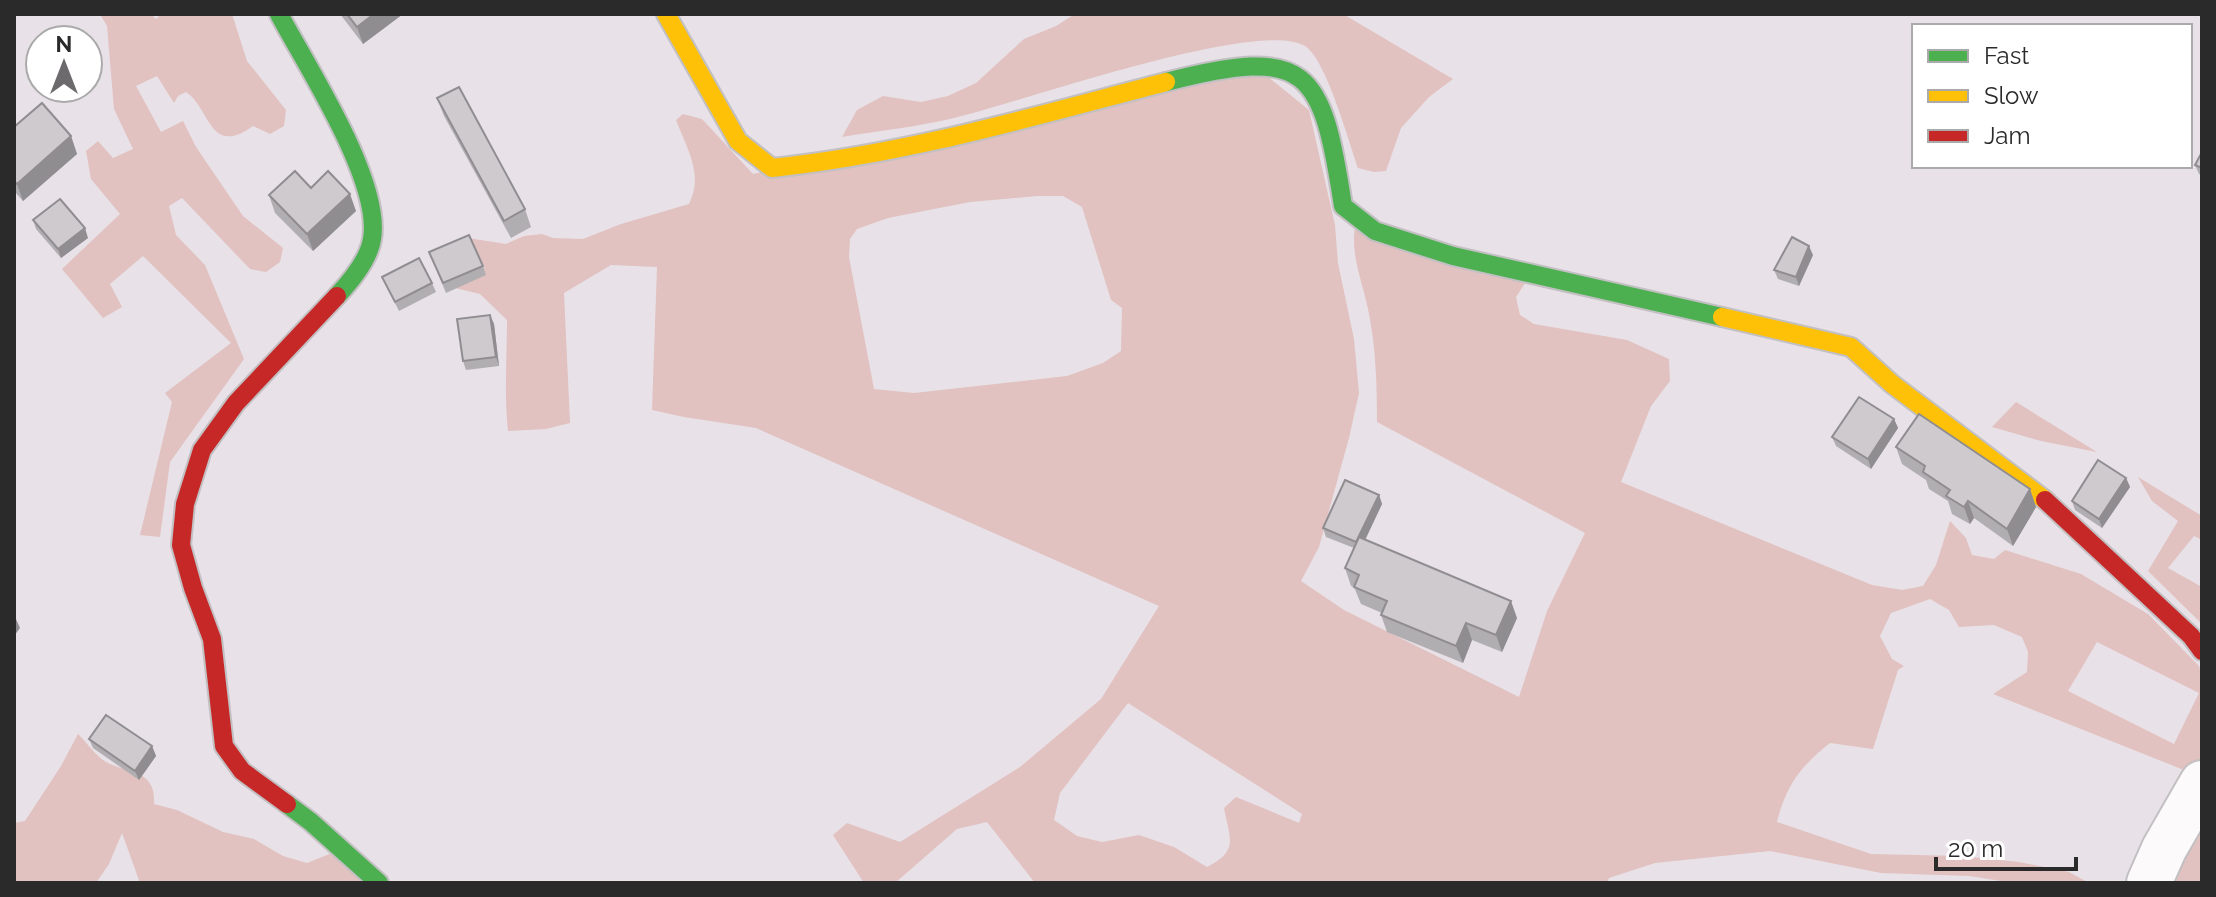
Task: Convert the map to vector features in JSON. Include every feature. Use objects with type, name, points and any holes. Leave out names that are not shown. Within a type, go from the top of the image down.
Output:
[{"type":"street","points":[[279,14],[358,162],[374,213],[372,242],[352,280],[236,403],[202,450],[185,504],[181,545],[212,639],[224,746],[242,771],[311,822],[379,883]]},
{"type":"street","points":[[666,14],[738,141],[772,168],[819,165],[932,144],[1164,83],[1232,68],[1276,65],[1308,82],[1326,113],[1343,206],[1375,231],[1453,256],[1851,347],[1903,393],[2054,507],[2191,636],[2202,651]]},
{"type":"street","points":[[2149,883],[2164,849],[2202,783]]},
{"type":"shaded area","points":[[100,14],[151,14],[156,19],[161,14],[232,14],[247,61],[286,110],[284,126],[270,134],[253,126],[227,136],[212,127],[186,92],[178,96],[174,103],[157,76],[136,86],[161,132],[183,121],[196,147],[243,216],[283,248],[280,262],[266,272],[250,269],[182,198],[169,206],[176,235],[205,265],[244,359],[170,462],[160,537],[140,535],[172,402],[165,393],[231,343],[143,256],[110,284],[122,307],[103,318],[62,269],[120,214],[91,179],[86,151],[98,141],[113,158],[133,149],[114,109],[107,26]]},
{"type":"shaded area","points":[[1075,14],[1343,14],[1453,79],[1429,97],[1401,128],[1386,171],[1358,168],[1336,102],[1313,54],[1305,46],[1279,40],[1239,43],[1189,53],[950,119],[842,137],[857,110],[883,96],[921,102],[948,96],[976,83],[1024,39],[1056,26]]},
{"type":"shaded area","points":[[1257,68],[1309,110],[1335,225],[1338,263],[1354,339],[1359,393],[1319,547],[1301,581],[1344,610],[1519,697],[1547,611],[1585,533],[1377,422],[1373,341],[1356,259],[1355,227],[1531,274],[1516,297],[1520,315],[1534,324],[1627,340],[1669,359],[1670,381],[1651,406],[1621,482],[1872,585],[1902,590],[1923,586],[1936,565],[1950,521],[1966,538],[1972,555],[1994,559],[2005,550],[2081,574],[2148,614],[2199,666],[2202,677],[2202,758],[2194,774],[1993,694],[2027,672],[2028,652],[2022,637],[1994,625],[1959,627],[1949,610],[1930,599],[1891,613],[1880,636],[1892,659],[1904,666],[1898,670],[1873,749],[1830,743],[1796,777],[1777,822],[1871,854],[1961,856],[2019,862],[2069,872],[2089,883],[2014,883],[1969,876],[1881,873],[1770,851],[1655,863],[1609,878],[1607,883],[1035,883],[987,822],[957,829],[895,883],[864,883],[833,835],[847,823],[900,842],[1020,767],[1101,699],[1159,606],[756,428],[652,410],[657,267],[611,265],[564,293],[570,423],[546,429],[508,431],[507,320],[480,294],[447,286],[485,267],[468,238],[506,244],[524,236],[542,234],[553,238],[583,239],[689,204],[695,183],[694,172],[676,120],[683,114],[702,119],[753,174]],"holes":[[[1063,196],[1082,207],[1111,300],[1122,308],[1121,351],[1103,363],[1067,376],[914,393],[874,389],[849,257],[850,239],[857,229],[888,218],[970,202]],[[2097,642],[2199,693],[2174,744],[2068,691]],[[1128,703],[1302,814],[1299,823],[1236,797],[1224,808],[1230,836],[1228,849],[1207,867],[1174,847],[1139,835],[1102,842],[1077,836],[1054,820],[1060,793]]]},
{"type":"shaded area","points":[[2016,402],[2097,452],[1992,427]]},
{"type":"shaded area","points":[[2138,477],[2202,516],[2202,540],[2194,536],[2168,568],[2202,587],[2202,624],[2148,571],[2178,521],[2152,501]]},
{"type":"shaded area","points":[[78,734],[106,762],[146,778],[151,784],[154,804],[177,810],[223,832],[254,839],[283,856],[307,863],[332,853],[367,883],[140,883],[122,833],[109,864],[96,883],[14,883],[14,823],[25,821]]},
{"type":"shaded area","points":[[2202,808],[2202,883],[2166,883]]},
{"type":"building","points":[[347,14],[374,14],[357,27]]},
{"type":"building","points":[[459,87],[525,209],[504,221],[437,98]]},
{"type":"building","points":[[43,104],[71,136],[17,184],[14,181],[14,127]]},
{"type":"building","points":[[2202,152],[2202,168],[2195,165]]},
{"type":"building","points":[[295,171],[311,188],[328,171],[350,194],[307,234],[269,195]]},
{"type":"building","points":[[60,199],[85,228],[58,249],[33,220]]},
{"type":"building","points":[[469,235],[483,266],[443,283],[429,252]]},
{"type":"building","points":[[1792,237],[1809,246],[1796,277],[1774,270]]},
{"type":"building","points":[[419,258],[432,283],[395,302],[382,277]]},
{"type":"building","points":[[490,315],[496,357],[463,361],[457,319]]},
{"type":"building","points":[[1859,397],[1894,419],[1868,459],[1832,437]]},
{"type":"building","points":[[1919,414],[2030,489],[2007,529],[1968,501],[1964,507],[1946,496],[1950,490],[1923,472],[1925,466],[1896,447]]},
{"type":"building","points":[[2098,460],[2126,478],[2099,519],[2072,501]]},
{"type":"building","points":[[1345,480],[1379,495],[1356,542],[1323,528]]},
{"type":"building","points":[[1359,537],[1511,601],[1496,635],[1466,623],[1456,646],[1381,615],[1387,601],[1354,587],[1359,575],[1345,568]]},
{"type":"building","points":[[106,715],[152,746],[135,771],[89,739]]},
{"type":"traffic: fast","points":[[279,14],[340,125],[366,187],[372,215],[372,239],[367,254],[337,296]]},
{"type":"traffic: fast","points":[[1166,82],[1251,66],[1279,69],[1300,79],[1315,97],[1327,124],[1343,206],[1375,231],[1453,256],[1722,317]]},
{"type":"traffic: fast","points":[[287,804],[379,883]]},
{"type":"traffic: slow","points":[[666,14],[738,141],[772,168],[921,144],[1166,82]]},
{"type":"traffic: slow","points":[[1722,317],[1851,347],[1892,384],[2045,500]]},
{"type":"traffic: jam","points":[[287,804],[242,771],[224,746],[212,639],[181,545],[185,504],[202,450],[236,403],[337,296]]},
{"type":"traffic: jam","points":[[2045,500],[2191,636],[2202,651]]}]
